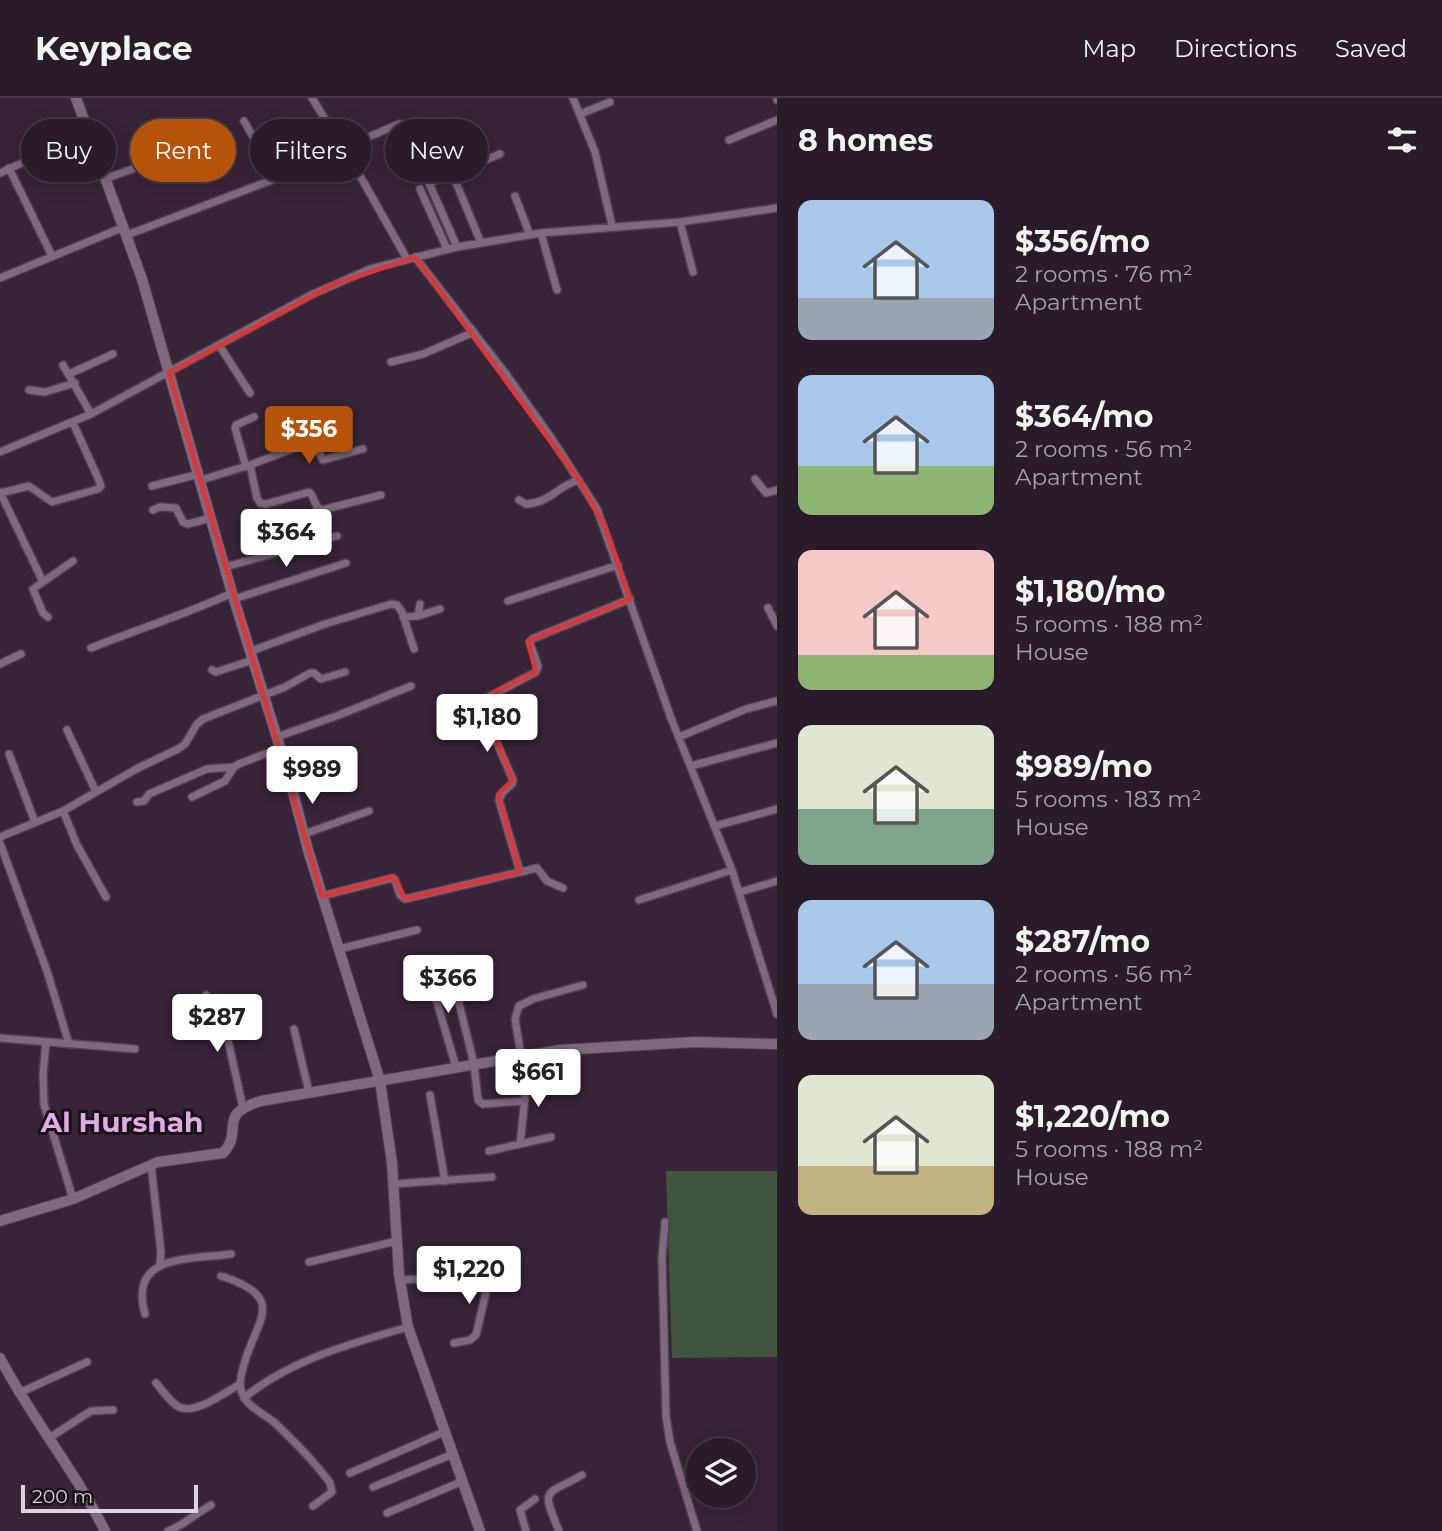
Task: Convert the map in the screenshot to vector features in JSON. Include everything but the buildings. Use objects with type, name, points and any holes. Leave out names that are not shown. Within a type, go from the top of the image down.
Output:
[{"type":"street","points":[[76,98],[83,119]]},
{"type":"street","points":[[312,98],[325,119]]},
{"type":"street","points":[[573,98],[595,152],[612,226]]},
{"type":"street","points":[[580,114],[610,102]]},
{"type":"street","points":[[729,140],[777,120]]},
{"type":"street","points":[[0,278],[52,256],[272,180],[264,156],[244,121]]},
{"type":"street","points":[[488,159],[500,154]]},
{"type":"street","points":[[0,173],[21,162]]},
{"type":"street","points":[[9,168],[52,256]]},
{"type":"street","points":[[105,182],[125,231],[169,373],[322,896],[380,1082],[388,1127],[400,1280],[408,1327],[480,1531]]},
{"type":"street","points":[[363,182],[411,258],[474,332],[552,439],[597,509],[679,737],[740,892],[777,1014]]},
{"type":"street","points":[[431,182],[429,183],[457,247]]},
{"type":"street","points":[[456,182],[481,243]]},
{"type":"street","points":[[420,189],[447,249]]},
{"type":"street","points":[[514,196],[530,234]]},
{"type":"street","points":[[0,452],[73,423],[340,281],[370,269],[447,249],[530,234],[680,222],[777,208]]},
{"type":"street","points":[[680,222],[692,272]]},
{"type":"street","points":[[541,233],[557,290]]},
{"type":"street","points":[[391,362],[424,354],[474,332]]},
{"type":"street","points":[[219,345],[250,393]]},
{"type":"street","points":[[69,374],[113,354]]},
{"type":"street","points":[[64,365],[91,414]]},
{"type":"street","points":[[29,390],[45,392],[75,383]]},
{"type":"street","points":[[254,418],[236,425],[235,428],[257,498],[263,504],[309,492],[316,506],[322,510],[382,495]]},
{"type":"street","points":[[43,582],[0,493],[29,486],[52,502],[98,489],[101,486],[98,478],[73,423]]},
{"type":"street","points":[[152,486],[248,466],[313,441],[323,460],[363,449]]},
{"type":"street","points":[[755,479],[766,493],[777,490]]},
{"type":"street","points":[[519,500],[526,504],[543,501],[550,498],[558,488],[579,480]]},
{"type":"street","points":[[153,510],[160,507],[176,508],[183,522],[188,524],[212,518]]},
{"type":"street","points":[[225,567],[337,536]]},
{"type":"street","points":[[48,617],[43,613],[33,589],[73,561]]},
{"type":"street","points":[[91,648],[208,604],[346,563]]},
{"type":"street","points":[[508,601],[618,565]]},
{"type":"street","points":[[520,872],[499,800],[513,780],[481,701],[536,672],[538,666],[530,643],[532,639],[630,599]]},
{"type":"street","points":[[418,616],[421,604]]},
{"type":"street","points":[[212,670],[216,672],[252,655],[388,605],[397,605],[414,649]]},
{"type":"street","points":[[768,608],[777,626]]},
{"type":"street","points":[[403,617],[418,616],[440,609]]},
{"type":"street","points":[[0,664],[21,654]]},
{"type":"street","points":[[0,837],[63,811],[128,773],[182,747],[201,720],[293,684],[312,672],[321,680],[345,672]]},
{"type":"street","points":[[277,737],[411,686]]},
{"type":"street","points":[[679,737],[746,709],[777,701]]},
{"type":"street","points":[[67,730],[96,792]]},
{"type":"street","points":[[691,766],[777,743]]},
{"type":"street","points":[[137,802],[144,801],[149,794],[207,769],[234,767],[280,748]]},
{"type":"street","points":[[9,754],[36,822]]},
{"type":"street","points":[[192,797],[225,781],[234,767]]},
{"type":"street","points":[[715,826],[777,809]]},
{"type":"street","points":[[63,811],[77,845],[106,897]]},
{"type":"street","points":[[304,834],[369,811]]},
{"type":"street","points":[[0,843],[47,971],[69,1044]]},
{"type":"street","points":[[322,896],[393,878],[400,895],[405,899],[537,868],[547,881],[563,888]]},
{"type":"street","points":[[639,900],[732,870]]},
{"type":"street","points":[[740,892],[777,881]]},
{"type":"street","points":[[339,949],[417,930]]},
{"type":"street","points":[[448,958],[474,1064],[476,1094],[480,1102],[525,1101]]},
{"type":"street","points":[[429,975],[456,1067]]},
{"type":"street","points":[[521,1056],[515,1019],[519,1006],[533,999],[583,985]]},
{"type":"street","points":[[206,995],[226,1031],[243,1108]]},
{"type":"street","points":[[294,1029],[309,1092]]},
{"type":"street","points":[[0,1038],[135,1049]]},
{"type":"street","points":[[46,1042],[44,1104],[73,1199]]},
{"type":"street","points":[[0,1221],[73,1199],[151,1165],[223,1153],[229,1145],[235,1114],[261,1101],[521,1056],[631,1045],[695,1042],[777,1044]]},
{"type":"street","points":[[520,1144],[528,1070]]},
{"type":"street","points":[[430,1095],[445,1181]]},
{"type":"street","points":[[489,1151],[551,1137]]},
{"type":"street","points":[[151,1165],[160,1264]]},
{"type":"street","points":[[394,1184],[492,1177]]},
{"type":"street","points":[[666,1222],[663,1269],[666,1416],[670,1442],[697,1531]]},
{"type":"street","points":[[309,1262],[397,1241]]},
{"type":"street","points":[[145,1314],[142,1288],[147,1277],[160,1264],[231,1254]]},
{"type":"street","points":[[400,1280],[506,1274]]},
{"type":"street","points":[[454,1343],[470,1340],[475,1335],[490,1275]]},
{"type":"street","points":[[222,1276],[249,1286],[263,1308],[262,1318],[247,1353],[240,1384],[244,1398],[275,1424],[330,1483],[332,1492],[313,1506]]},
{"type":"street","points":[[244,1398],[311,1360],[408,1327]]},
{"type":"street","points":[[0,1358],[19,1392],[82,1487],[105,1531]]},
{"type":"street","points":[[19,1392],[87,1362]]},
{"type":"street","points":[[156,1383],[177,1406],[186,1409],[207,1403],[240,1384]]},
{"type":"street","points":[[49,1438],[91,1411],[113,1410]]},
{"type":"street","points":[[350,1473],[444,1432]]},
{"type":"street","points":[[373,1487],[453,1454]]},
{"type":"street","points":[[559,1531],[547,1503],[549,1495],[555,1487],[582,1475]]},
{"type":"street","points":[[387,1513],[463,1481]]},
{"type":"street","points":[[526,1531],[520,1510],[535,1499]]},
{"type":"street","points":[[167,1531],[180,1526],[211,1505]]},
{"type":"highlighted area","points":[[415,257],[579,480],[605,527],[630,599],[528,641],[536,672],[479,700],[513,780],[498,795],[520,872],[405,899],[394,877],[322,896],[169,373],[332,285]]},
{"type":"green space","points":[[666,1171],[777,1171],[777,1357],[672,1358]]},
{"type":"district","name":"Al Hurshah","points":[[122,1122]]}]
